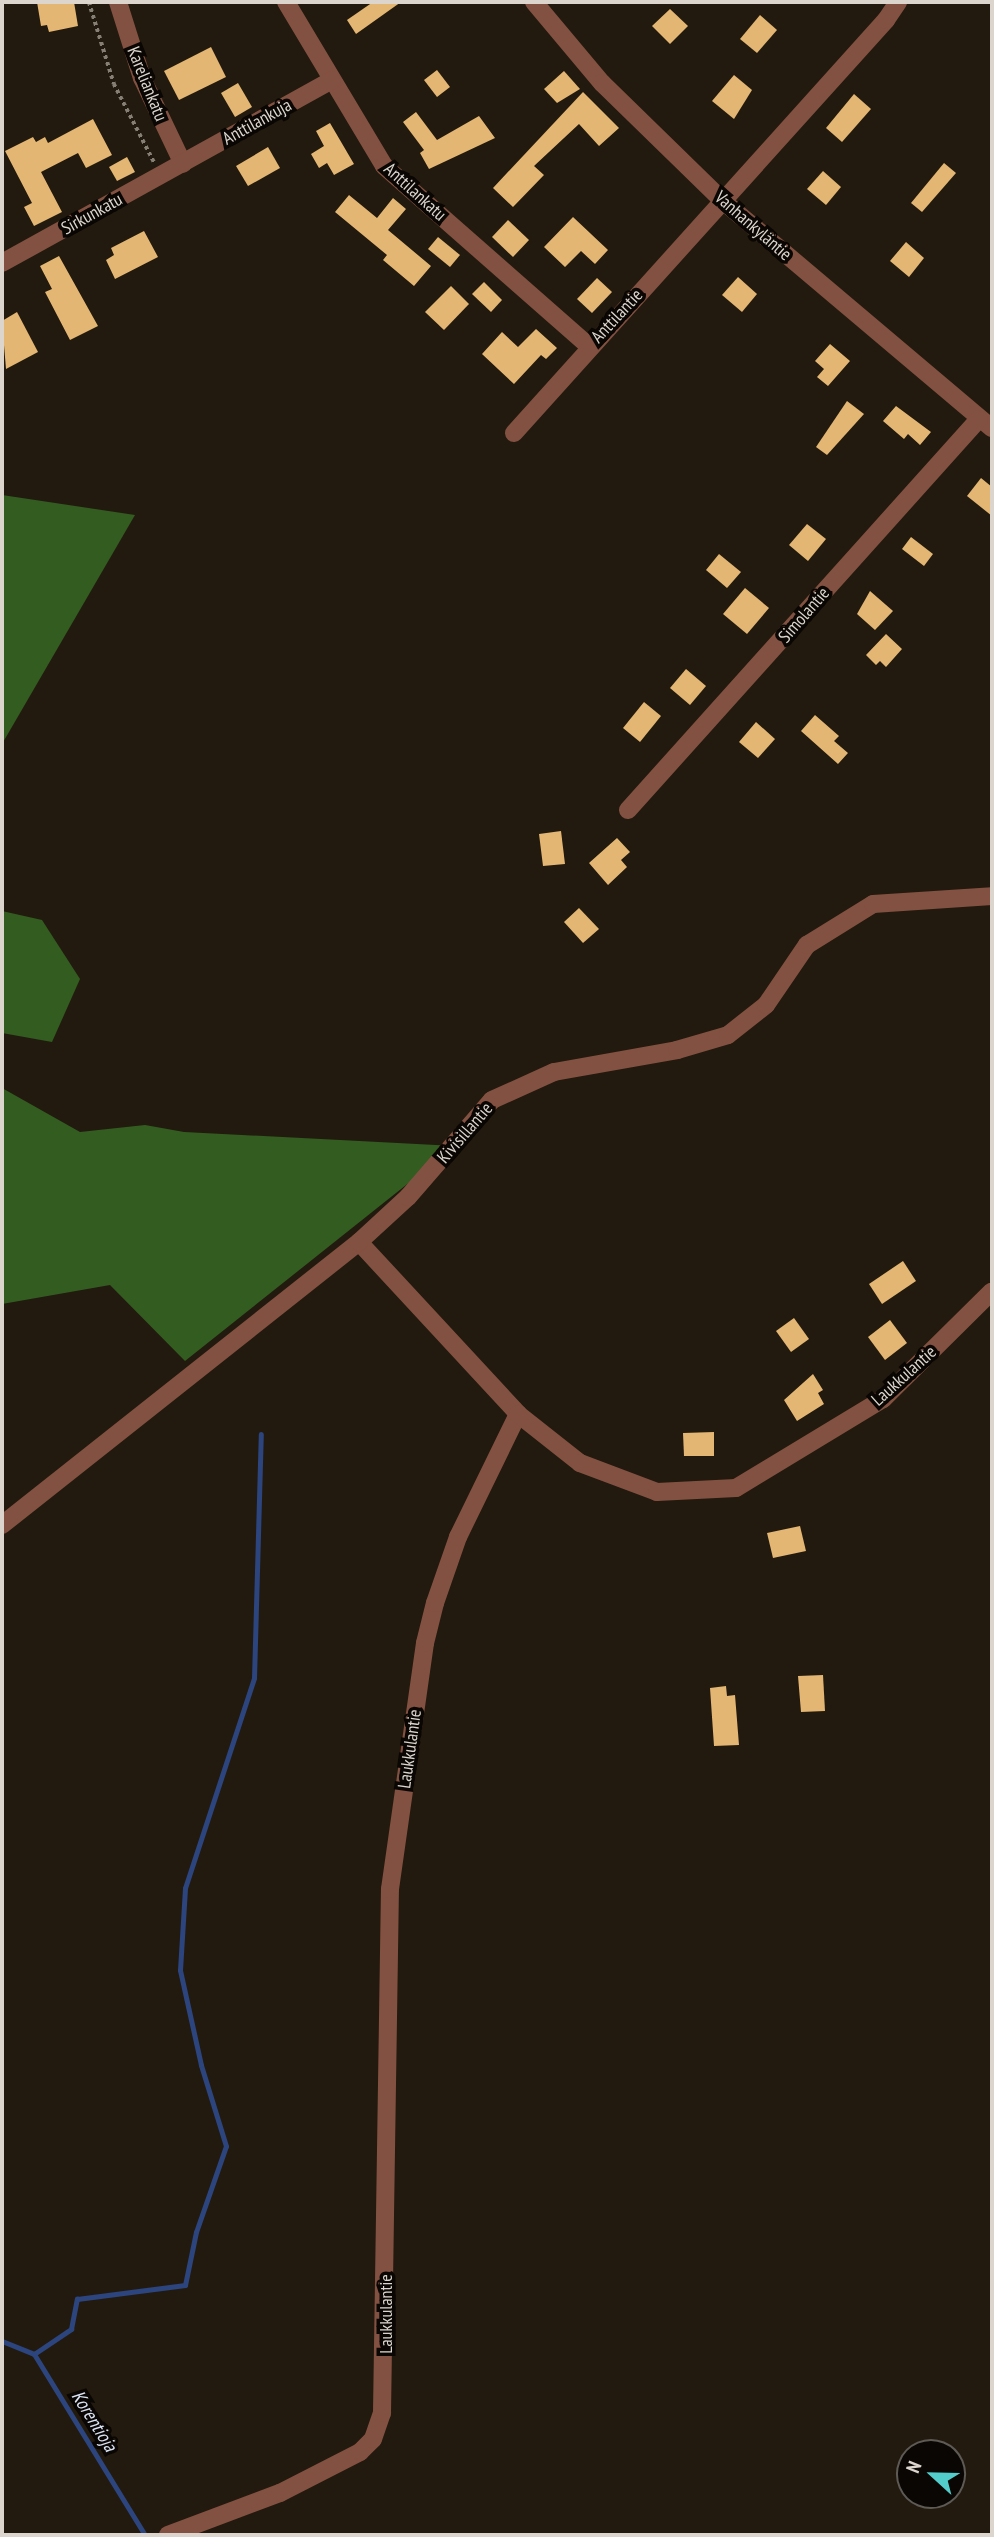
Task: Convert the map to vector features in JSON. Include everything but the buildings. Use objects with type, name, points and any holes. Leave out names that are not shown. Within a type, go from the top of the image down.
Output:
[{"type":"street","name":"Kareliankatu","points":[[118,2],[142,78],[183,164]]},
{"type":"street","name":"Anttilankatu","points":[[286,2],[383,166],[589,346]]},
{"type":"street","name":"Vanhankyläntie","points":[[534,2],[602,83],[723,201],[986,423]]},
{"type":"street","name":"Anttilantie","points":[[514,433],[898,2]]},
{"type":"street","name":"Anttilankuja","points":[[183,164],[332,80]]},
{"type":"street","name":"Sirkunkatu","points":[[2,263],[183,164]]},
{"type":"street","name":"Simolantie","points":[[628,810],[986,423]]},
{"type":"street","name":"Kivisillantie","points":[[2,1525],[359,1242],[408,1198],[492,1100],[554,1072],[677,1051],[727,1035],[766,1005],[807,945],[873,904],[992,896]]},
{"type":"street","points":[[359,1242],[518,1414]]},
{"type":"street","name":"Laukkulantie","points":[[169,2535],[280,2493],[360,2452],[373,2438],[382,2413],[390,1889],[425,1643],[435,1603],[458,1537],[518,1414],[580,1463],[657,1492],[736,1489],[883,1399],[992,1291]]},
{"type":"path","points":[[89,2],[114,84],[162,176]]},
{"type":"green space","points":[[2,495],[135,515],[2,744]]},
{"type":"green space","points":[[2,911],[42,920],[80,979],[52,1042],[2,1033]]},
{"type":"green space","points":[[2,1088],[80,1132],[145,1125],[184,1132],[455,1146],[185,1361],[110,1285],[2,1304]]},
{"type":"waterway","points":[[34,2354],[71,2329],[77,2299],[185,2285],[196,2232],[226,2146],[201,2065],[180,1970],[185,1888],[254,1678],[261,1434]]},
{"type":"waterway","name":"Korentioja","points":[[2,2341],[34,2354],[145,2535]]}]
